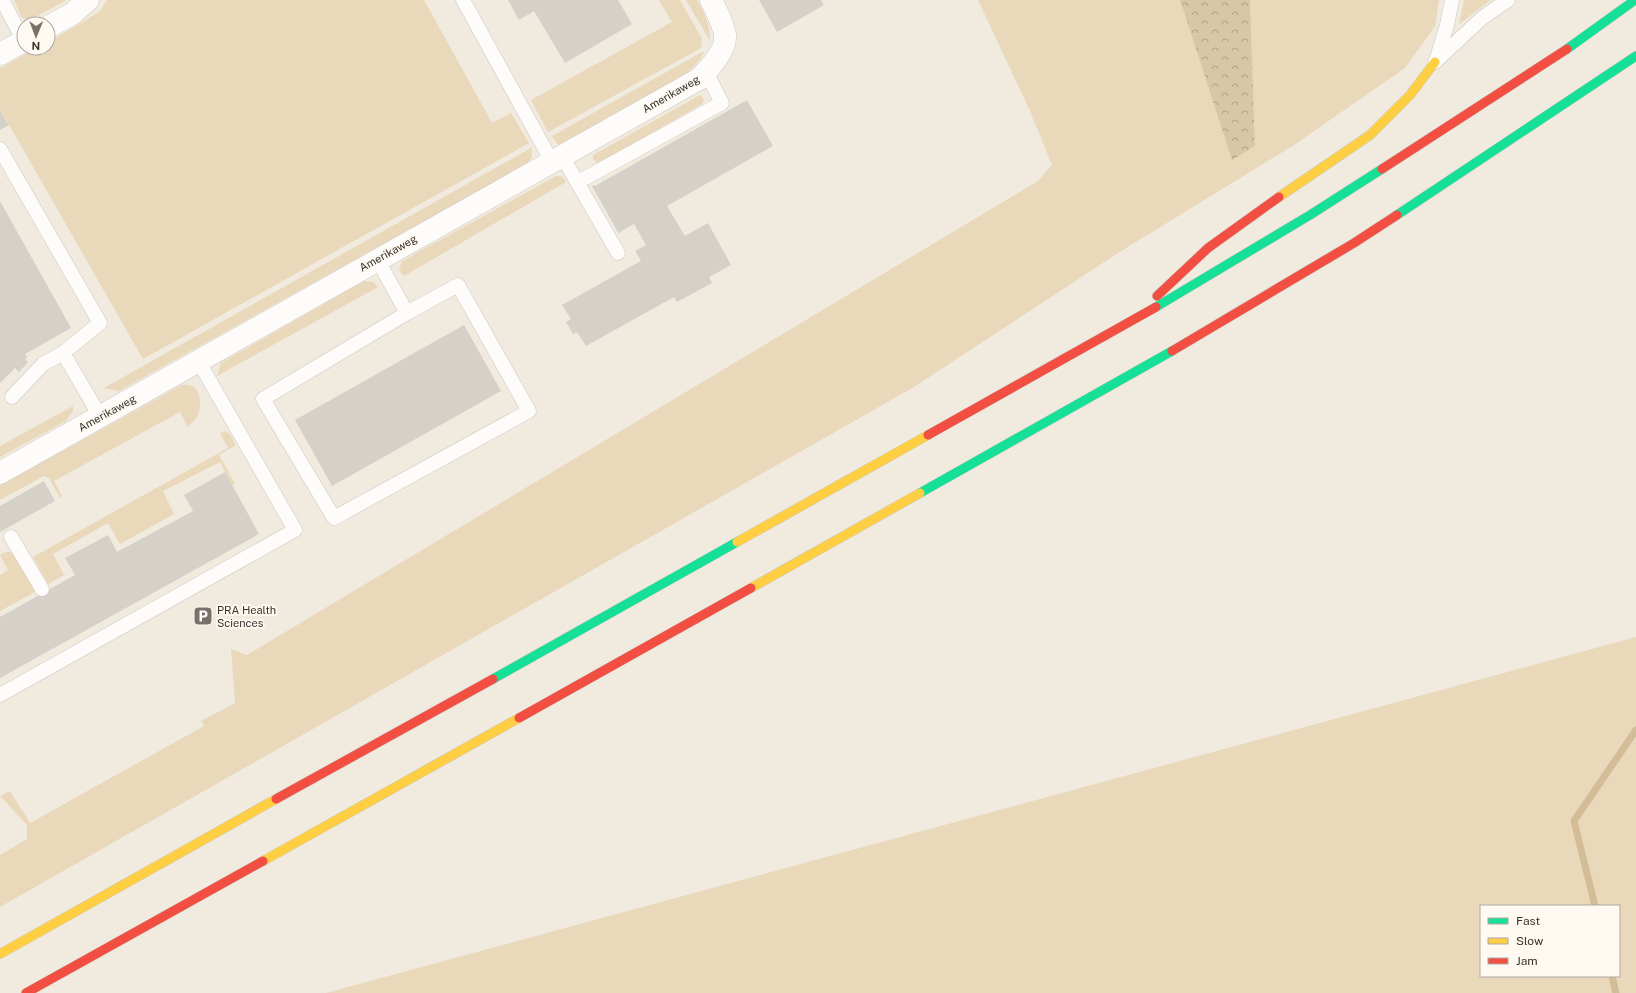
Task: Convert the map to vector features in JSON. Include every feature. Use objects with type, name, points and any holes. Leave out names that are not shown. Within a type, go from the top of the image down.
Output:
[{"type":"highway","points":[[0,954],[1125,325],[1310,215],[1555,57],[1636,0]]},
{"type":"highway","points":[[26,993],[1128,377],[1354,242],[1636,56]]},
{"type":"highway","points":[[1125,325],[1208,248],[1370,135],[1410,95],[1435,62]]},
{"type":"street","points":[[56,23],[72,14],[88,0]]},
{"type":"street","name":"Amerikaweg","points":[[0,472],[199,362],[377,259],[699,79],[712,66],[720,52],[725,36],[720,19],[711,0]]},
{"type":"street","points":[[0,54],[16,45]]},
{"type":"lane","points":[[2,0],[16,26]]},
{"type":"lane","points":[[463,0],[557,159],[578,182],[618,253]]},
{"type":"lane","points":[[1435,62],[1447,25],[1452,0]]},
{"type":"lane","points":[[1435,62],[1482,18],[1508,0]]},
{"type":"lane","points":[[578,182],[722,103],[706,72]]},
{"type":"lane","points":[[0,149],[100,323],[63,353],[43,364],[12,397]]},
{"type":"lane","points":[[377,259],[407,314]]},
{"type":"lane","points":[[458,285],[529,410],[334,518],[263,399],[407,314],[458,285]]},
{"type":"lane","points":[[63,353],[100,416]]},
{"type":"lane","points":[[0,695],[294,530],[199,362]]},
{"type":"lane","points":[[11,537],[42,589]]},
{"type":"shaded area","points":[[14,0],[67,0],[37,16],[21,16]]},
{"type":"shaded area","points":[[107,0],[424,0],[492,123],[511,113],[529,143],[143,359],[0,109],[0,68],[22,56],[56,56],[56,37],[100,11]]},
{"type":"shaded area","points":[[659,0],[680,0],[702,39],[701,48],[548,132],[531,100],[672,22]]},
{"type":"shaded area","points":[[686,0],[697,0],[706,20],[710,41]]},
{"type":"shaded area","points":[[978,0],[1180,0],[1232,159],[1255,146],[1250,0],[1439,0],[1435,26],[1405,68],[1294,145],[1118,253],[914,387],[0,907],[0,855],[27,839],[27,825],[0,796],[10,791],[30,823],[204,726],[201,721],[235,703],[231,649],[247,655],[1038,181],[1052,165],[1030,111]]},
{"type":"shaded area","points":[[1464,0],[1491,0],[1459,24]]},
{"type":"shaded area","points":[[704,51],[698,62],[683,76],[558,145],[552,136]]},
{"type":"shaded area","points":[[700,95],[704,100],[702,104],[599,164],[593,159],[593,155]]},
{"type":"shaded area","points":[[531,148],[532,156],[528,163],[119,391],[104,388]]},
{"type":"shaded area","points":[[556,176],[563,177],[566,182],[404,276],[399,270],[402,261]]},
{"type":"shaded area","points":[[364,281],[373,282],[378,287],[217,376],[221,363]]},
{"type":"shaded area","points":[[182,385],[193,387],[199,394],[200,399],[198,415],[188,427],[180,412],[54,481],[62,496],[60,498],[49,478],[44,476],[0,500],[0,486]]},
{"type":"shaded area","points":[[73,406],[73,411],[66,421],[0,457],[0,446]]},
{"type":"shaded area","points":[[225,431],[230,434],[236,445],[219,455],[235,484],[232,485],[220,462],[163,491],[174,514],[120,544],[108,523],[53,554],[64,575],[48,584],[33,557],[228,448],[220,433]]},
{"type":"shaded area","points":[[5,552],[10,552],[15,555],[35,592],[0,611],[0,575],[8,570],[0,555]]},
{"type":"shaded area","points":[[1636,637],[1636,993],[326,993]]},
{"type":"green space","points":[[1180,0],[1250,0],[1255,146],[1232,160]]},
{"type":"building","points":[[508,0],[618,0],[632,24],[565,63],[534,11],[519,20]]},
{"type":"building","points":[[759,0],[821,0],[824,5],[777,32]]},
{"type":"building","points":[[747,100],[773,146],[667,206],[685,236],[708,223],[731,265],[709,277],[712,283],[677,302],[674,297],[586,346],[577,332],[573,334],[566,322],[571,319],[562,305],[641,261],[635,251],[646,245],[634,224],[619,234],[592,186],[595,186]]},
{"type":"building","points":[[0,110],[9,125],[0,130]]},
{"type":"building","points":[[0,201],[71,328],[25,354],[27,357],[25,359],[28,362],[19,372],[15,368],[0,383]]},
{"type":"building","points":[[464,325],[501,391],[332,486],[295,420]]},
{"type":"building","points":[[225,472],[259,534],[0,678],[0,617],[75,575],[65,558],[108,535],[117,552],[193,511],[184,495]]},
{"type":"building","points":[[44,481],[55,501],[0,532],[0,506]]},
{"type":"waterway","points":[[1595,905],[1574,821],[1636,730]]},
{"type":"waterway","points":[[1612,977],[1616,993]]},
{"type":"traffic: fast","points":[[1567,49],[1635,0]]},
{"type":"traffic: fast","points":[[1397,215],[1636,56]]},
{"type":"traffic: fast","points":[[1156,307],[1310,215],[1382,169]]},
{"type":"traffic: fast","points":[[920,493],[1172,351]]},
{"type":"traffic: fast","points":[[493,679],[737,542]]},
{"type":"traffic: slow","points":[[1279,197],[1370,135],[1410,95],[1435,62]]},
{"type":"traffic: slow","points":[[737,542],[928,435]]},
{"type":"traffic: slow","points":[[751,588],[920,493]]},
{"type":"traffic: slow","points":[[263,861],[519,718]]},
{"type":"traffic: slow","points":[[0,954],[276,799]]},
{"type":"traffic: jam","points":[[1382,169],[1567,49]]},
{"type":"traffic: jam","points":[[1157,296],[1208,248],[1279,197]]},
{"type":"traffic: jam","points":[[1172,351],[1354,243],[1397,215]]},
{"type":"traffic: jam","points":[[928,435],[1156,307]]},
{"type":"traffic: jam","points":[[519,718],[751,588]]},
{"type":"traffic: jam","points":[[276,799],[493,679]]},
{"type":"traffic: jam","points":[[26,993],[263,861]]},
{"type":"place","name":"PRA Health Sciences","points":[[203,616]]}]
